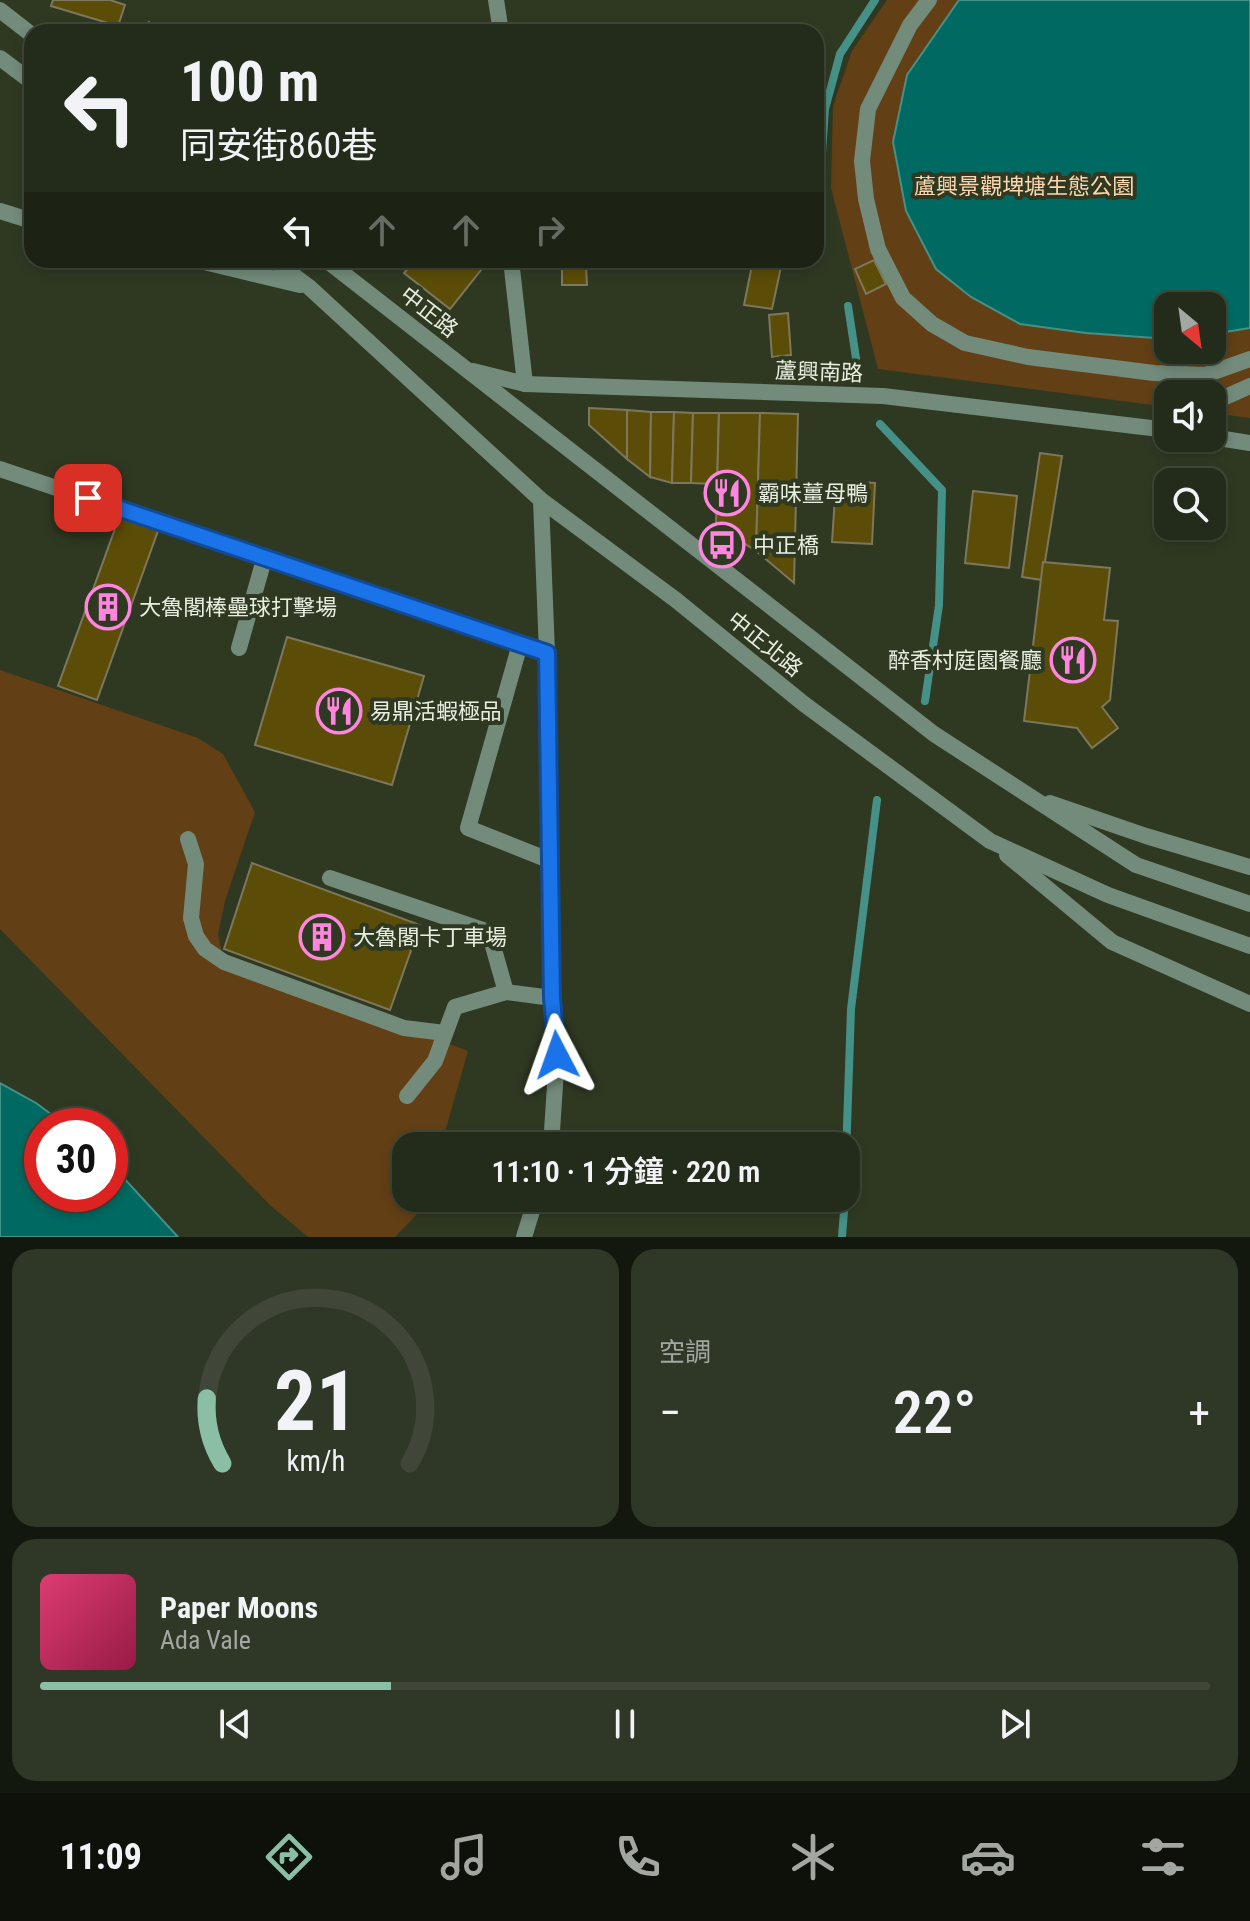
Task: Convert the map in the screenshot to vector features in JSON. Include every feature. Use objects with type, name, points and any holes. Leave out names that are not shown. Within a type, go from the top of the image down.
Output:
[{"type":"street","points":[[496,0],[500,24]]},
{"type":"street","points":[[929,0],[910,25],[868,109],[862,161],[866,199],[878,249],[903,298],[932,324],[965,343],[1028,357],[1154,373],[1205,375],[1250,359]]},
{"type":"street","points":[[0,10],[24,29]]},
{"type":"street","points":[[0,58],[24,76]]},
{"type":"street","points":[[0,211],[24,218]]},
{"type":"street","points":[[229,268],[309,287]]},
{"type":"street","points":[[284,268],[309,287]]},
{"type":"street","name":"中正路","points":[[336,268],[467,370]]},
{"type":"street","points":[[512,268],[525,384]]},
{"type":"street","name":"中正北路","points":[[309,287],[541,500],[676,600],[804,704],[990,841],[1108,895],[1250,946]]},
{"type":"street","name":"中正北路","points":[[467,370],[921,724],[1136,865],[1250,904]]},
{"type":"street","name":"蘆興南路","points":[[467,370],[525,384],[883,396],[1154,426]]},
{"type":"street","points":[[1226,397],[1250,386]]},
{"type":"street","points":[[1226,439],[1250,443]]},
{"type":"street","points":[[0,469],[547,653]]},
{"type":"street","points":[[541,500],[547,653],[552,998],[557,1055],[552,1132]]},
{"type":"street","points":[[239,648],[265,556]]},
{"type":"street","points":[[520,644],[468,828],[551,861]]},
{"type":"street","points":[[1027,794],[1146,836],[1250,867]]},
{"type":"street","points":[[188,839],[196,864],[191,918],[196,936],[205,949],[224,962],[404,1028],[445,1033]]},
{"type":"street","points":[[990,841],[1112,942],[1250,1004]]},
{"type":"street","points":[[330,878],[489,932],[506,992]]},
{"type":"street","points":[[407,1096],[435,1061],[455,1007],[506,992],[552,998]]},
{"type":"street","points":[[524,1237],[532,1212]]},
{"type":"green space","name":"蘆興景觀埤塘生態公園","points":[[887,0],[1250,0],[1250,418],[1226,415],[1226,380],[1154,380],[1154,405],[878,369],[831,188],[833,106],[852,51]]},
{"type":"green space","points":[[0,670],[198,738],[223,754],[255,812],[225,901],[218,934],[223,957],[468,1051],[445,1132],[392,1132],[392,1212],[419,1212],[395,1237],[308,1237],[270,1205],[0,929]]},
{"type":"water","name":"蘆興景觀埤塘生態公園","points":[[959,0],[1250,0],[1250,328],[1226,332],[1226,292],[1154,292],[1154,338],[1020,324],[971,297],[936,269],[906,211],[893,142],[907,75]]},
{"type":"water","points":[[0,1083],[43,1108],[24,1108],[24,1212],[128,1212],[128,1183],[178,1237],[0,1237]]},
{"type":"building","points":[[53,0],[110,0],[125,5],[119,24],[51,6]]},
{"type":"building","points":[[874,260],[886,284],[866,294],[855,269]]},
{"type":"building","points":[[408,268],[483,268],[450,309],[404,273]]},
{"type":"building","points":[[562,268],[586,268],[587,285],[562,285]]},
{"type":"building","points":[[751,268],[781,268],[772,309],[744,305]]},
{"type":"building","points":[[788,313],[791,355],[772,357],[769,315]]},
{"type":"building","points":[[589,408],[627,410],[627,459],[589,425]]},
{"type":"building","points":[[627,410],[651,412],[650,477],[627,459]]},
{"type":"building","points":[[651,412],[674,412],[672,483],[650,477]]},
{"type":"building","points":[[674,412],[693,413],[691,483],[672,483]]},
{"type":"building","points":[[693,413],[719,413],[717,484],[691,483]]},
{"type":"building","points":[[719,413],[760,413],[756,551],[716,525]]},
{"type":"building","points":[[760,413],[798,414],[794,583],[756,551]]},
{"type":"building","points":[[1040,453],[1062,456],[1042,580],[1022,577]]},
{"type":"building","points":[[836,481],[875,483],[872,544],[832,542]]},
{"type":"building","points":[[973,491],[1017,496],[1009,568],[965,563]]},
{"type":"building","name":"大魯閣棒壘球打擊場","points":[[120,515],[159,528],[97,700],[58,686]]},
{"type":"building","name":"醉香村庭園餐廳","points":[[1043,562],[1110,568],[1104,620],[1118,621],[1110,700],[1102,707],[1118,728],[1092,748],[1077,728],[1024,721]]},
{"type":"building","name":"易鼎活蝦極品","points":[[287,637],[424,676],[392,785],[255,745]]},
{"type":"building","name":"大魯閣卡丁車場","points":[[252,863],[420,925],[390,1010],[224,949]]},
{"type":"waterway","points":[[824,124],[840,54],[875,0]]},
{"type":"waterway","points":[[848,306],[856,358]]},
{"type":"waterway","points":[[880,424],[942,490],[939,605],[925,701]]},
{"type":"waterway","points":[[847,1132],[851,1009],[877,800]]},
{"type":"waterway","points":[[842,1237],[844,1212]]},
{"type":"place","name":"霸味薑母鴨","points":[[727,493]]},
{"type":"place","name":"中正橋","points":[[722,545]]},
{"type":"place","name":"大魯閣棒壘球打擊場","points":[[108,607]]},
{"type":"place","name":"醉香村庭園餐廳","points":[[1073,660]]},
{"type":"place","name":"易鼎活蝦極品","points":[[339,711]]},
{"type":"place","name":"大魯閣卡丁車場","points":[[322,937]]},
{"type":"route","points":[[88,498],[547,653],[552,998],[557,1055]]}]
